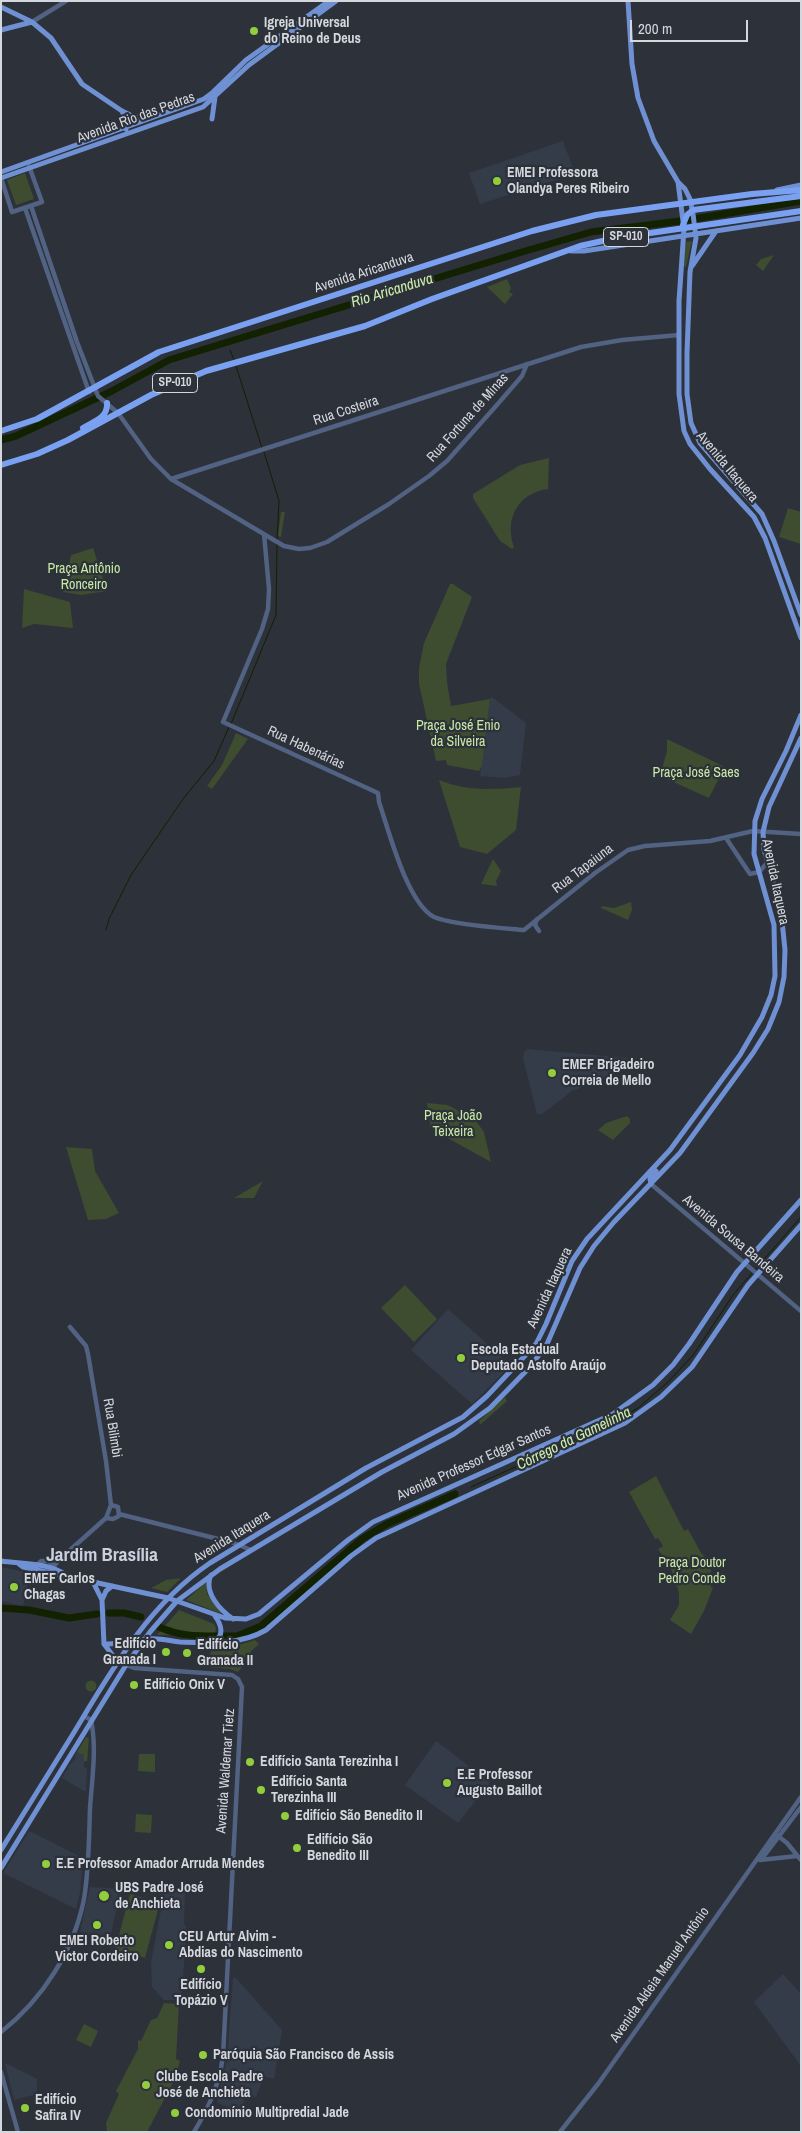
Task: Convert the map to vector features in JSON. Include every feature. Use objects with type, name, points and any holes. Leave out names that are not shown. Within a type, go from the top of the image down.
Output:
[{"type":"highway","name":"Avenida Aricanduva","points":[[1,431],[37,420],[160,352],[532,231],[592,216],[752,194],[801,190]]},
{"type":"highway","points":[[684,227],[689,213],[801,196]]},
{"type":"highway","name":"SP-010","points":[[1,465],[37,454],[73,438],[180,381],[238,360],[365,326],[432,299],[585,245],[684,227],[695,228],[801,211]]},
{"type":"highway","points":[[73,438],[80,430],[106,413],[110,406]]},
{"type":"main road","name":"Avenida Rio das Pedras","points":[[1,178],[29,165],[195,103],[212,93],[246,60],[329,1]]},
{"type":"main road","name":"Avenida Rio das Pedras","points":[[1,172],[124,136],[203,107],[249,65],[336,1]]},
{"type":"main road","name":"Avenida Itaquera","points":[[628,1],[632,64],[638,98],[654,141],[678,182],[685,189],[691,202],[689,213]]},
{"type":"main road","points":[[1,7],[32,22],[50,38],[82,84],[134,117],[154,118]]},
{"type":"main road","points":[[1,30],[32,22]]},
{"type":"main road","points":[[212,119],[215,97]]},
{"type":"main road","points":[[195,103],[203,107]]},
{"type":"main road","points":[[122,111],[126,120],[124,136]]},
{"type":"main road","name":"Avenida Itaquera","points":[[678,182],[678,193],[695,228],[690,268],[688,412],[700,442],[762,514],[801,615]]},
{"type":"main road","name":"Avenida Aricanduva","points":[[752,194],[801,185]]},
{"type":"main road","points":[[695,228],[716,231],[801,218]]},
{"type":"main road","name":"Avenida Itaquera","points":[[684,227],[679,335],[679,405],[686,438],[710,469],[754,517],[764,538],[801,638]]},
{"type":"main road","points":[[690,268],[716,231]]},
{"type":"main road","name":"Avenida Itaquera","points":[[1,1850],[118,1661],[130,1643],[168,1598],[198,1571],[235,1546],[372,1465],[458,1420],[478,1405],[536,1344],[568,1270],[586,1239],[670,1150],[753,1036],[771,995],[775,962],[774,925],[754,854],[753,831],[762,799],[786,751],[801,715]]},
{"type":"main road","name":"Avenida Itaquera","points":[[1,1868],[126,1665],[143,1641],[177,1601],[211,1575],[251,1550],[382,1472],[454,1434],[490,1408],[530,1367],[547,1344],[580,1268],[594,1246],[614,1222],[680,1153],[753,1054],[768,1029],[776,1008],[783,983],[785,950],[779,903],[767,863],[763,832],[769,807],[801,738]]},
{"type":"main road","points":[[651,1184],[651,1177],[666,1159],[670,1150]]},
{"type":"main road","name":"Avenida Professor Edgar Santos","points":[[66,1575],[168,1598],[215,1616],[246,1619],[259,1614],[348,1540],[373,1522],[613,1414],[631,1402],[657,1381],[684,1352],[721,1294],[745,1263],[801,1200]]},
{"type":"main road","name":"Avenida Professor Edgar Santos","points":[[104,1644],[130,1643],[150,1639],[211,1642],[242,1640],[259,1634],[277,1621],[351,1556],[376,1538],[610,1432],[661,1397],[692,1367],[756,1273],[801,1225]]},
{"type":"main road","points":[[1,1561],[19,1564],[23,1567],[53,1566],[66,1575]]},
{"type":"main road","points":[[45,1572],[53,1566]]},
{"type":"main road","points":[[36,1568],[45,1572],[66,1575]]},
{"type":"main road","points":[[211,1575],[209,1583],[212,1596],[222,1610],[233,1619]]},
{"type":"main road","points":[[93,1581],[102,1600],[104,1644],[118,1661]]},
{"type":"main road","points":[[102,1600],[106,1591],[112,1586]]},
{"type":"main road","points":[[211,1642],[218,1639],[221,1633],[215,1616]]},
{"type":"main road","name":"Avenida Waldemar Tietz","points":[[118,1661],[126,1665]]},
{"type":"street","points":[[32,22],[66,1]]},
{"type":"street","points":[[1,178],[12,212],[42,202],[29,165]]},
{"type":"street","points":[[31,206],[92,390]]},
{"type":"street","points":[[25,208],[92,390]]},
{"type":"street","points":[[527,364],[587,346],[622,340],[679,335]]},
{"type":"street","name":"Rua Fortuna de Minas","points":[[92,390],[118,413],[151,459],[171,479],[271,539],[282,545],[299,549],[310,548],[328,542],[389,504],[429,476],[447,461],[496,406],[522,376],[527,364]]},
{"type":"street","name":"Rua Costeira","points":[[171,479],[527,364]]},
{"type":"street","name":"Rua Habenárias","points":[[264,534],[269,589],[268,609],[262,629],[224,723],[378,793],[379,802],[411,892],[420,907],[432,916],[449,921],[524,930]]},
{"type":"street","points":[[753,831],[801,834]]},
{"type":"street","name":"Rua Tapaiuna","points":[[524,930],[595,873],[628,850],[645,846],[726,838],[753,831]]},
{"type":"street","points":[[726,838],[750,874],[759,872],[767,863]]},
{"type":"street","points":[[537,918],[535,925],[539,931]]},
{"type":"street","name":"Avenida Sousa Bandeira","points":[[651,1184],[801,1311]]},
{"type":"street","name":"Rua Bilimbi","points":[[70,1327],[86,1346],[88,1354],[106,1461],[111,1505]]},
{"type":"street","points":[[53,1566],[106,1518],[111,1505],[118,1507],[119,1514]]},
{"type":"street","points":[[119,1514],[251,1550]]},
{"type":"street","points":[[106,1518],[114,1519],[119,1514]]},
{"type":"street","name":"Avenida Waldemar Tietz","points":[[126,1665],[134,1668],[232,1675],[238,1679],[242,1687],[223,2056],[220,2078],[212,2100],[194,2132]]},
{"type":"street","points":[[1,2036],[3,2031],[53,1976],[73,1938],[80,1918],[86,1884],[93,1745],[91,1720],[84,1716]]},
{"type":"street","points":[[765,1852],[774,1834],[801,1797]]},
{"type":"street","points":[[765,1852],[780,1837],[801,1807]]},
{"type":"street","points":[[774,1834],[780,1837],[799,1858]]},
{"type":"street","points":[[758,1860],[781,1856],[788,1849],[787,1844]]},
{"type":"street","points":[[765,1852],[799,1858]]},
{"type":"street","name":"Avenida Aldeia Manuel Antônio","points":[[560,2132],[765,1852]]},
{"type":"street","points":[[1,2072],[18,2132]]},
{"type":"shaded area","points":[[563,141],[575,174],[480,204],[469,173]]},
{"type":"shaded area","points":[[492,697],[526,723],[520,775],[505,778],[480,776],[490,699]]},
{"type":"shaded area","name":"EMEF Brigadeiro Correia de Mello","points":[[528,1049],[627,1058],[630,1065],[626,1070],[572,1091],[542,1114],[537,1114],[523,1058],[524,1052]]},
{"type":"shaded area","name":"Escola Estadual Deputado Astolfo Araújo","points":[[448,1309],[511,1365],[472,1404],[411,1350]]},
{"type":"shaded area","name":"EMEF Carlos Chagas","points":[[1,1567],[30,1573],[23,1606],[1,1601]]},
{"type":"shaded area","name":"E.E Professor Augusto Baillot","points":[[436,1741],[490,1782],[458,1823],[405,1785]]},
{"type":"shaded area","points":[[80,1747],[88,1752],[87,1761],[84,1762],[84,1768],[87,1768],[86,1792],[62,1778],[76,1758],[74,1757]]},
{"type":"shaded area","name":"E.E Professor Amador Arruda Mendes","points":[[29,1831],[83,1858],[80,1893],[76,1909],[3,1873]]},
{"type":"shaded area","name":"EMEI Roberto Victor Cordeiro","points":[[90,1887],[121,1889],[109,1943],[80,1932]]},
{"type":"shaded area","name":"CEU Artur Alvim - Abdias do Nascimento","points":[[164,1891],[185,1892],[184,1924],[186,1927],[182,1999],[176,2000],[164,2000],[152,1987],[151,1962],[162,1905],[160,1895]]},
{"type":"shaded area","points":[[783,1974],[801,1994],[801,2066],[754,2002]]},
{"type":"shaded area","points":[[233,1978],[236,1978],[282,2030],[274,2079],[264,2076],[256,2097],[247,2094],[240,2112],[218,2103],[217,2099],[227,2061]]},
{"type":"shaded area","points":[[5,2063],[37,2079],[37,2094],[14,2100]]},
{"type":"green space","points":[[25,173],[34,199],[16,205],[7,180]]},
{"type":"green space","points":[[692,241],[686,267],[683,266],[686,242]]},
{"type":"green space","points":[[774,255],[763,271],[756,265],[761,259]]},
{"type":"green space","points":[[507,279],[511,288],[509,292],[513,294],[505,304],[487,287]]},
{"type":"green space","points":[[549,458],[548,489],[538,491],[521,502],[512,517],[511,537],[514,547],[512,549],[500,541],[473,498],[473,494],[520,465]]},
{"type":"green space","points":[[788,508],[801,512],[801,544],[779,537]]},
{"type":"green space","points":[[281,512],[285,512],[281,537],[278,536]]},
{"type":"green space","name":"Praça Antônio Ronceiro","points":[[93,548],[107,591],[81,595],[63,592],[71,555]]},
{"type":"green space","name":"Praça José Enio da Silveira","points":[[450,584],[453,584],[472,597],[446,664],[451,706],[490,699],[482,765],[479,771],[447,765],[446,760],[436,761],[419,684],[419,668],[424,643]]},
{"type":"green space","points":[[24,589],[70,602],[73,628],[34,624],[22,628]]},
{"type":"green space","points":[[236,733],[248,739],[212,789],[207,786],[222,765]]},
{"type":"green space","name":"Praça José Saes","points":[[667,739],[723,766],[723,770],[709,798],[660,776],[667,751]]},
{"type":"green space","points":[[439,780],[449,784],[479,789],[521,787],[516,830],[487,854],[460,847]]},
{"type":"green space","points":[[493,859],[501,871],[496,881],[497,886],[481,884]]},
{"type":"green space","points":[[631,902],[632,910],[628,920],[601,908],[602,906],[614,908]]},
{"type":"green space","name":"Praça João Teixeira","points":[[427,1103],[448,1105],[476,1121],[484,1132],[491,1162],[431,1129]]},
{"type":"green space","points":[[627,1116],[630,1119],[630,1123],[613,1140],[598,1130],[606,1123]]},
{"type":"green space","points":[[66,1147],[92,1149],[95,1171],[119,1213],[106,1219],[88,1220]]},
{"type":"green space","points":[[263,1181],[254,1198],[234,1198]]},
{"type":"green space","points":[[405,1285],[437,1319],[414,1342],[381,1308]]},
{"type":"green space","points":[[505,1397],[507,1401],[480,1425],[479,1421]]},
{"type":"green space","name":"Praça Doutor Pedro Conde","points":[[656,1476],[684,1531],[688,1529],[700,1551],[711,1565],[711,1587],[713,1588],[704,1611],[691,1634],[670,1620],[679,1605],[679,1593],[671,1569],[658,1549],[663,1546],[658,1538],[655,1539],[629,1492]]},
{"type":"green space","points":[[181,1578],[167,1592],[151,1588],[166,1580]]},
{"type":"green space","points":[[206,1582],[207,1594],[222,1614],[186,1600]]},
{"type":"green space","points":[[179,1610],[214,1624],[216,1628],[215,1634],[157,1635]]},
{"type":"green space","points":[[255,1640],[259,1644],[251,1651],[252,1656],[238,1672],[230,1669],[209,1667],[211,1646],[242,1644]]},
{"type":"green space","points":[[91,1680],[97,1686],[91,1692],[85,1686]]},
{"type":"green space","points":[[86,1737],[89,1738],[87,1761],[84,1761],[84,1755],[77,1752]]},
{"type":"green space","points":[[139,1754],[155,1754],[155,1772],[138,1771]]},
{"type":"green space","points":[[136,1814],[152,1815],[151,1833],[135,1832]]},
{"type":"green space","points":[[130,1894],[160,1902],[145,1958],[115,1950]]},
{"type":"green space","name":"Clube Escola Padre José de Anchieta","points":[[164,2003],[179,2004],[176,2059],[180,2061],[175,2079],[147,2132],[107,2132],[106,2123],[119,2094],[116,2091],[138,2049],[138,2040],[141,2041],[151,2020],[157,2018]]},
{"type":"green space","points":[[84,2024],[98,2031],[91,2047],[76,2040]]},
{"type":"green space","points":[[232,2049],[249,2050],[249,2062],[232,2061]]},
{"type":"waterway","name":"Rio Aricanduva","points":[[1,440],[16,436],[112,391],[169,360],[522,252],[591,232],[688,220],[801,201]]},
{"type":"waterway","points":[[230,350],[234,360]]},
{"type":"waterway","points":[[236,366],[262,448]]},
{"type":"waterway","points":[[264,452],[279,501],[277,540]]},
{"type":"waterway","points":[[231,724],[276,615],[277,544]]},
{"type":"waterway","points":[[106,930],[109,919],[131,875],[183,799],[214,761],[229,727]]},
{"type":"waterway","name":"Córrego da Gamelinha","points":[[471,1487],[608,1425],[638,1408],[668,1382],[694,1354],[733,1295],[801,1217]]},
{"type":"waterway","name":"Córrego da Gamelinha","points":[[223,1636],[237,1636],[261,1626],[362,1539],[387,1524],[455,1494]]},
{"type":"waterway","points":[[1,1608],[29,1610],[69,1618],[97,1614]]},
{"type":"waterway","points":[[109,1613],[124,1613],[141,1617]]},
{"type":"waterway","name":"Córrego da Gamelinha","points":[[159,1627],[181,1634],[218,1636]]},
{"type":"place","name":"Igreja Universal do Reino de Deus","points":[[254,31]]},
{"type":"place","name":"EMEI Professora Olandya Peres Ribeiro","points":[[497,181]]},
{"type":"place","name":"EMEF Brigadeiro Correia de Mello","points":[[552,1073]]},
{"type":"place","name":"Escola Estadual Deputado Astolfo Araújo","points":[[461,1358]]},
{"type":"place","name":"EMEF Carlos Chagas","points":[[14,1587]]},
{"type":"place","name":"Edifício Granada I","points":[[166,1652]]},
{"type":"place","name":"Edifício Granada II","points":[[187,1653]]},
{"type":"place","name":"Edifício Onix V","points":[[134,1685]]},
{"type":"place","name":"Edifício Santa Terezinha I","points":[[250,1762]]},
{"type":"place","name":"E.E Professor Augusto Baillot","points":[[447,1783]]},
{"type":"place","name":"Edifício Santa Terezinha III","points":[[261,1790]]},
{"type":"place","name":"Edifício São Benedito II","points":[[285,1816]]},
{"type":"place","name":"Edifício São Benedito III","points":[[297,1848]]},
{"type":"place","name":"E.E Professor Amador Arruda Mendes","points":[[46,1864]]},
{"type":"place","name":"UBS Padre José de Anchieta","points":[[104,1896]]},
{"type":"place","name":"EMEI Roberto Victor Cordeiro","points":[[97,1925]]},
{"type":"place","name":"CEU Artur Alvim - Abdias do Nascimento","points":[[169,1945]]},
{"type":"place","name":"Edifício Topázio V","points":[[201,1969]]},
{"type":"place","name":"Paróquia São Francisco de Assis","points":[[203,2055]]},
{"type":"place","name":"Clube Escola Padre José de Anchieta","points":[[146,2085]]},
{"type":"place","name":"Edifício Safira IV","points":[[25,2108]]},
{"type":"place","name":"Condomínio Multipredial Jade","points":[[175,2113]]},
{"type":"district","name":"Jardim Brasília","points":[[102,1556]]}]
